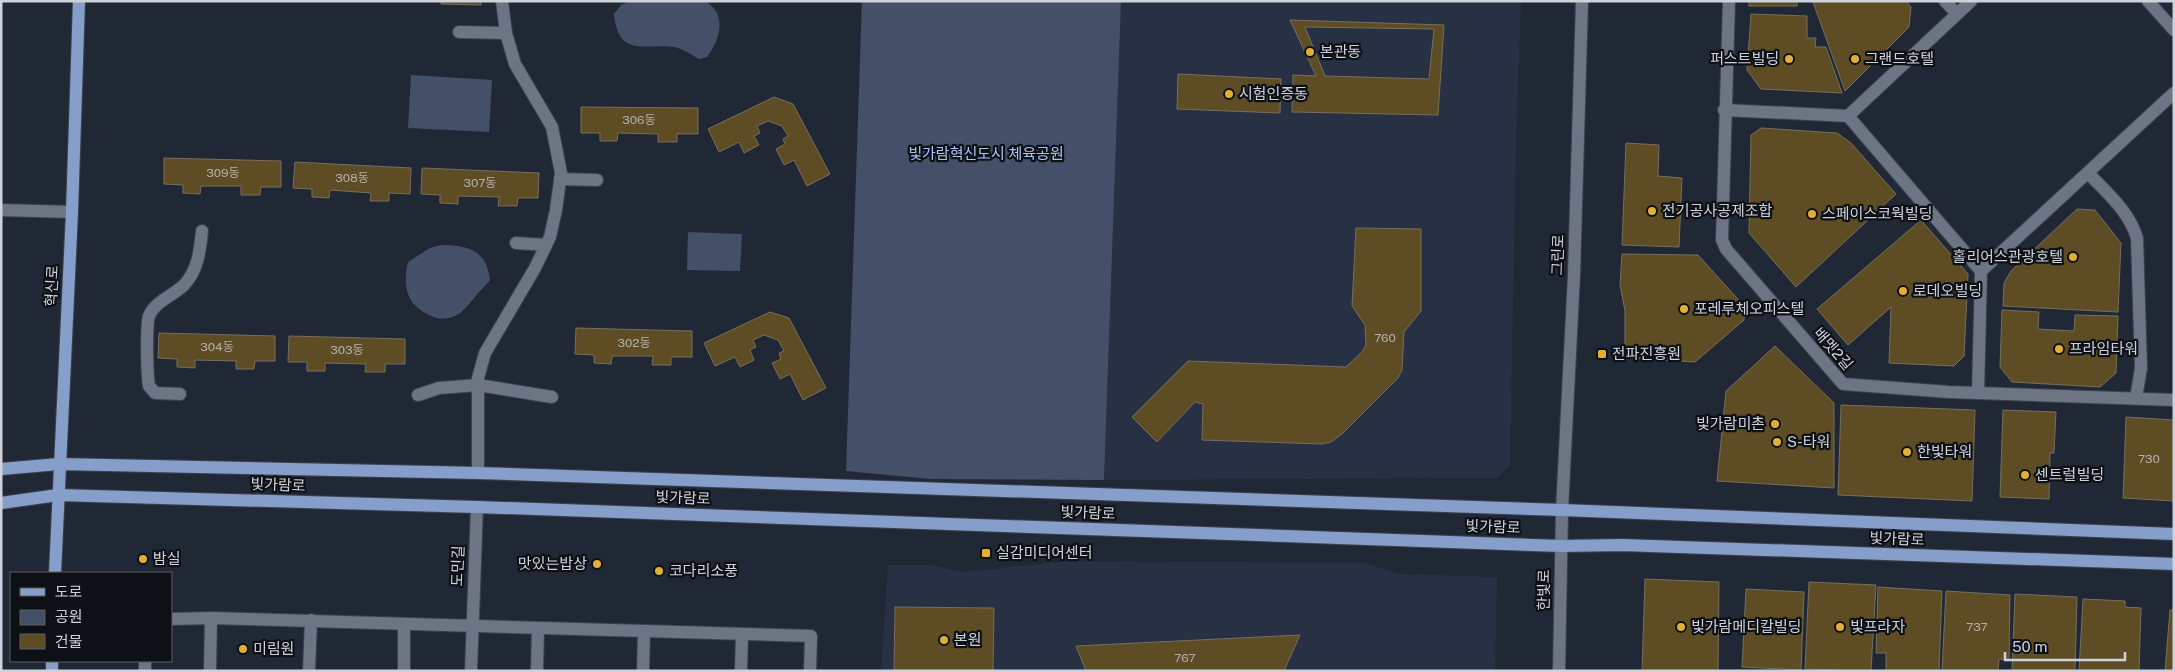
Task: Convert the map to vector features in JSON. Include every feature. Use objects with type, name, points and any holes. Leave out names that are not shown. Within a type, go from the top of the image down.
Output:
[{"type":"main road","name":"혁신로","points":[[55,572],[72,212],[79,1]]},
{"type":"main road","name":"빛가람로","points":[[1,469],[59,464],[478,473],[1562,510],[2174,534]]},
{"type":"main road","name":"빛가람로","points":[[1,503],[58,495],[476,507],[1562,546],[1632,546],[2174,564]]},
{"type":"street","points":[[478,473],[478,384],[485,353],[546,244],[556,210],[561,172],[552,128],[515,64],[506,32],[502,1]]},
{"type":"street","name":"그린로","points":[[1562,510],[1574,275],[1582,1]]},
{"type":"street","name":"배멧2길","points":[[1729,1],[1724,110],[1722,240],[1726,249],[1843,384],[1978,393],[2174,400]]},
{"type":"street","points":[[1946,1],[1957,14]]},
{"type":"street","points":[[1724,110],[1848,116],[1971,1]]},
{"type":"street","points":[[2148,1],[2174,30]]},
{"type":"street","points":[[459,32],[506,32]]},
{"type":"street","points":[[1982,272],[2174,93]]},
{"type":"street","points":[[1848,116],[1982,272],[1978,393]]},
{"type":"street","points":[[2088,173],[2126,214],[2133,224],[2137,238],[2141,368],[2136,398]]},
{"type":"street","points":[[560,179],[597,180]]},
{"type":"street","points":[[1,210],[72,212]]},
{"type":"street","points":[[180,394],[155,393],[148,386],[150,316],[157,306],[183,286],[193,273],[200,256],[202,231]]},
{"type":"street","points":[[516,244],[546,244]]},
{"type":"street","points":[[418,395],[439,388],[478,384],[552,398]]},
{"type":"street","name":"도민길","points":[[471,671],[476,507]]},
{"type":"street","name":"한빛로","points":[[1559,671],[1562,510]]},
{"type":"street","points":[[210,671],[211,618]]},
{"type":"street","points":[[172,620],[211,618],[311,620],[811,636],[810,671]]},
{"type":"street","points":[[309,671],[311,620]]},
{"type":"street","points":[[404,624],[404,671]]},
{"type":"street","points":[[537,671],[538,628]]},
{"type":"street","points":[[643,671],[644,632]]},
{"type":"street","points":[[741,671],[742,634]]},
{"type":"shaded area","points":[[1121,1],[1521,1],[1516,139],[1510,465],[1497,478],[1104,480]]},
{"type":"shaded area","points":[[1071,561],[1366,563],[1398,574],[1497,577],[1495,671],[881,671],[888,565],[931,565],[961,572]]},
{"type":"green space","points":[[630,1],[705,1],[717,13],[720,27],[712,50],[707,57],[699,59],[678,48],[667,46],[645,47],[628,44],[617,29],[614,14],[621,5]]},
{"type":"green space","name":"빛가람혁신도시 체육공원","points":[[862,1],[1121,1],[1104,480],[930,479],[846,471]]},
{"type":"green space","points":[[411,75],[492,80],[489,132],[408,128]]},
{"type":"green space","points":[[688,232],[742,234],[740,271],[687,270]]},
{"type":"green space","points":[[441,245],[468,248],[481,256],[488,270],[490,280],[461,312],[454,317],[443,319],[420,310],[410,299],[406,285],[408,262],[430,248]]},
{"type":"building","points":[[441,1],[481,1],[481,5],[441,4]]},
{"type":"building","points":[[1749,1],[1797,1],[1797,6],[1749,6]]},
{"type":"building","name":"그랜드호텔","points":[[1906,1],[1911,7],[1909,27],[1845,91],[1813,2]]},
{"type":"building","name":"퍼스트빌딩","points":[[1751,14],[1807,16],[1807,38],[1816,38],[1815,47],[1826,47],[1842,93],[1761,89],[1747,70]]},
{"type":"building","name":"본관동","points":[[1290,20],[1444,25],[1438,115],[1292,112],[1293,75],[1316,76]],"holes":[[[1305,27],[1434,29],[1429,79],[1325,76]]]},
{"type":"building","name":"시험인증동","points":[[1178,74],[1281,79],[1280,113],[1177,109]]},
{"type":"building","points":[[774,97],[793,104],[830,174],[807,186],[794,160],[784,165],[776,149],[785,144],[783,139],[788,136],[782,126],[768,121],[757,126],[760,133],[754,136],[759,145],[744,153],[739,142],[719,152],[708,129]]},
{"type":"building","points":[[581,107],[698,108],[698,134],[677,134],[677,142],[658,142],[658,134],[618,133],[617,141],[600,141],[600,133],[581,133]]},
{"type":"building","name":"스페이스코웍빌딩","points":[[1761,128],[1837,133],[1851,143],[1896,194],[1796,287],[1749,233],[1751,135]]},
{"type":"building","name":"전기공사공제조합","points":[[1626,143],[1659,145],[1658,176],[1682,178],[1679,247],[1622,245]]},
{"type":"building","points":[[164,158],[281,161],[281,187],[261,187],[260,195],[241,195],[241,186],[201,186],[200,194],[183,193],[183,185],[164,184]]},
{"type":"building","points":[[295,162],[411,168],[410,194],[389,193],[389,201],[370,201],[371,193],[330,190],[329,198],[312,197],[312,189],[293,188]]},
{"type":"building","points":[[422,168],[539,173],[538,198],[518,198],[517,206],[498,206],[499,197],[458,196],[458,204],[440,203],[440,195],[421,194]]},
{"type":"building","name":"홀리어스관광호텔","points":[[2077,209],[2095,210],[2121,243],[2118,312],[2003,306],[2004,283],[2011,271]]},
{"type":"building","name":"로데오빌딩","points":[[1921,220],[1968,274],[1964,356],[1954,366],[1889,363],[1891,307],[1848,345],[1817,309]]},
{"type":"building","points":[[1356,228],[1421,229],[1421,311],[1404,332],[1402,370],[1398,378],[1342,434],[1331,442],[1322,444],[1202,440],[1203,404],[1195,402],[1157,442],[1132,417],[1188,361],[1346,367],[1362,352],[1366,345],[1365,325],[1352,306]]},
{"type":"building","name":"포레루체오피스텔","points":[[1622,254],[1698,255],[1745,307],[1744,320],[1695,362],[1625,358],[1625,311],[1620,285]]},
{"type":"building","name":"프라임타워","points":[[2002,310],[2039,312],[2038,329],[2074,331],[2075,315],[2118,316],[2116,373],[2100,387],[2012,382],[2000,367]]},
{"type":"building","points":[[770,312],[789,318],[826,388],[803,400],[790,374],[780,379],[772,363],[781,359],[779,353],[784,351],[778,340],[764,335],[753,340],[756,347],[750,350],[754,360],[740,367],[735,357],[715,366],[704,343]]},
{"type":"building","points":[[576,328],[692,331],[692,357],[671,357],[671,365],[652,365],[653,356],[612,356],[611,364],[594,363],[594,355],[575,354]]},
{"type":"building","points":[[159,333],[275,336],[275,361],[255,361],[254,369],[236,369],[236,361],[195,360],[195,368],[177,367],[177,359],[158,358]]},
{"type":"building","points":[[289,336],[405,339],[405,364],[385,364],[385,372],[365,372],[366,364],[325,363],[325,371],[307,371],[307,362],[288,362]]},
{"type":"building","name":"S-타워","points":[[1775,346],[1834,403],[1834,488],[1717,481],[1726,391]]},
{"type":"building","name":"한빛타워","points":[[1841,405],[1975,410],[1972,501],[1838,495]]},
{"type":"building","name":"센트럴빌딩","points":[[2003,410],[2056,412],[2054,453],[2050,453],[2049,499],[2000,497]]},
{"type":"building","points":[[2126,417],[2174,420],[2174,501],[2123,498]]},
{"type":"building","name":"빛가람메디칼빌딩","points":[[1645,579],[1719,582],[1718,671],[1642,671]]},
{"type":"building","name":"빛프라자","points":[[1809,582],[1876,585],[1871,671],[1805,669]]},
{"type":"building","points":[[1878,587],[1942,591],[1939,670],[1886,671],[1886,653],[1876,653]]},
{"type":"building","points":[[1746,589],[1804,592],[1801,670],[1742,667]]},
{"type":"building","points":[[1946,591],[2010,595],[2009,660],[1999,659],[1998,671],[1942,670]]},
{"type":"building","points":[[2015,594],[2077,597],[2075,671],[2012,671]]},
{"type":"building","points":[[2083,599],[2125,601],[2125,607],[2141,608],[2139,671],[2079,671]]},
{"type":"building","name":"본원","points":[[895,607],[994,608],[993,671],[894,671]]},
{"type":"building","points":[[2170,610],[2174,610],[2174,671],[2165,671]]},
{"type":"building","points":[[1300,635],[1284,671],[1086,671],[1076,646]]},
{"type":"place","name":"본관동","points":[[1310,52]]},
{"type":"place","name":"퍼스트빌딩","points":[[1789,59]]},
{"type":"place","name":"그랜드호텔","points":[[1855,59]]},
{"type":"place","name":"시험인증동","points":[[1229,94]]},
{"type":"place","name":"전기공사공제조합","points":[[1652,211]]},
{"type":"place","name":"스페이스코웍빌딩","points":[[1812,214]]},
{"type":"place","name":"홀리어스관광호텔","points":[[2073,257]]},
{"type":"place","name":"로데오빌딩","points":[[1903,291]]},
{"type":"place","name":"포레루체오피스텔","points":[[1684,309]]},
{"type":"place","name":"프라임타워","points":[[2059,349]]},
{"type":"place","name":"전파진흥원","points":[[1602,354]]},
{"type":"place","name":"빛가람미촌","points":[[1775,424]]},
{"type":"place","name":"S-타워","points":[[1777,442]]},
{"type":"place","name":"한빛타워","points":[[1907,452]]},
{"type":"place","name":"센트럴빌딩","points":[[2025,475]]},
{"type":"place","name":"실감미디어센터","points":[[986,553]]},
{"type":"place","name":"밤실","points":[[143,559]]},
{"type":"place","name":"맛있는밥상","points":[[597,564]]},
{"type":"place","name":"코다리소풍","points":[[659,571]]},
{"type":"place","name":"빛가람메디칼빌딩","points":[[1681,627]]},
{"type":"place","name":"빛프라자","points":[[1840,627]]},
{"type":"place","name":"본원","points":[[944,640]]},
{"type":"place","name":"미림원","points":[[243,649]]}]
